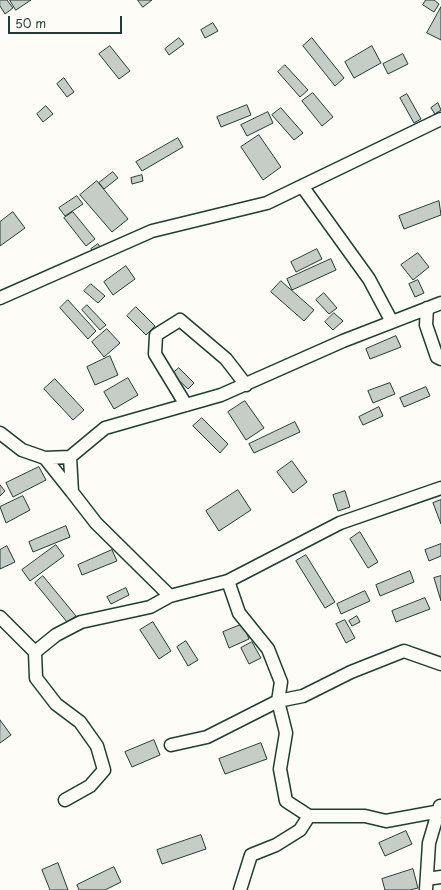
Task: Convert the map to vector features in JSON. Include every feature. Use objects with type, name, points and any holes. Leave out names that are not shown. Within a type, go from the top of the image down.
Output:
[{"type":"street","points":[[0,298],[152,231],[267,203],[441,119]]},
{"type":"street","points":[[302,186],[369,279],[392,322]]},
{"type":"street","points":[[0,432],[22,450],[45,458],[70,457],[105,428],[221,395],[392,322],[441,303]]},
{"type":"street","points":[[427,308],[426,325],[437,357],[441,359]]},
{"type":"street","points":[[186,405],[155,354],[156,335],[180,320],[226,359],[246,385]]},
{"type":"street","points":[[70,457],[72,492]]},
{"type":"street","points":[[45,458],[96,523],[170,596]]},
{"type":"street","points":[[35,652],[56,635],[81,622],[150,607],[170,596],[228,581],[340,523],[441,488]]},
{"type":"street","points":[[228,581],[239,613],[268,649],[282,682],[278,701],[286,732],[280,770],[286,801],[309,816],[365,816],[386,821],[440,809]]},
{"type":"street","points":[[0,617],[35,652],[36,678],[56,704],[80,722],[97,746],[104,770],[90,786],[65,800]]},
{"type":"street","points":[[171,745],[207,737],[278,701],[303,696],[404,651],[441,664]]},
{"type":"street","points":[[440,809],[429,843],[426,884],[441,877]]},
{"type":"street","points":[[240,890],[251,855],[276,845],[300,830],[309,816]]},
{"type":"building","points":[[0,0],[7,0],[13,8],[5,14],[0,6]]},
{"type":"building","points":[[10,0],[31,0],[16,10]]},
{"type":"building","points":[[138,0],[152,0],[143,7]]},
{"type":"building","points":[[426,0],[434,0],[439,4],[434,12],[423,5]]},
{"type":"building","points":[[441,7],[441,40],[427,33]]},
{"type":"building","points":[[213,23],[218,31],[205,38],[201,30]]},
{"type":"building","points":[[179,38],[184,44],[169,55],[165,49]]},
{"type":"building","points":[[312,38],[344,78],[335,86],[303,46]]},
{"type":"building","points":[[110,46],[130,71],[119,79],[99,54]]},
{"type":"building","points":[[372,46],[381,63],[354,78],[345,62]]},
{"type":"building","points":[[403,54],[408,64],[388,74],[383,64]]},
{"type":"building","points":[[285,65],[308,90],[300,97],[278,72]]},
{"type":"building","points":[[64,78],[74,92],[67,97],[57,84]]},
{"type":"building","points":[[313,93],[333,117],[322,126],[302,101]]},
{"type":"building","points":[[407,94],[421,119],[414,123],[400,98]]},
{"type":"building","points":[[438,103],[441,110],[435,114],[431,108]]},
{"type":"building","points":[[247,105],[251,115],[221,127],[217,117]]},
{"type":"building","points":[[46,106],[53,114],[43,122],[37,114]]},
{"type":"building","points":[[281,108],[303,133],[294,140],[272,115]]},
{"type":"building","points":[[268,112],[273,123],[247,136],[241,125]]},
{"type":"building","points":[[259,135],[281,167],[263,180],[241,147]]},
{"type":"building","points":[[178,138],[183,147],[142,171],[136,162]]},
{"type":"building","points":[[113,172],[118,178],[104,189],[99,183]]},
{"type":"building","points":[[142,175],[143,181],[132,184],[131,178]]},
{"type":"building","points":[[97,181],[128,219],[112,232],[80,195]]},
{"type":"building","points":[[77,196],[83,204],[65,216],[59,208]]},
{"type":"building","points":[[439,201],[441,215],[404,229],[399,216]]},
{"type":"building","points":[[13,212],[25,228],[0,246],[0,222]]},
{"type":"building","points":[[73,212],[95,239],[86,246],[64,218]]},
{"type":"building","points":[[98,244],[101,248],[95,253],[91,249]]},
{"type":"building","points":[[317,249],[322,259],[296,272],[291,262]]},
{"type":"building","points":[[418,253],[429,267],[413,280],[401,265]]},
{"type":"building","points":[[331,259],[336,270],[292,290],[287,279]]},
{"type":"building","points":[[126,266],[135,279],[113,295],[104,282]]},
{"type":"building","points":[[418,280],[424,293],[415,297],[409,284]]},
{"type":"building","points":[[281,281],[314,310],[304,321],[271,292]]},
{"type":"building","points":[[91,284],[105,296],[98,303],[84,291]]},
{"type":"building","points":[[324,293],[337,308],[329,314],[316,300]]},
{"type":"building","points":[[68,300],[96,331],[88,339],[60,308]]},
{"type":"building","points":[[87,305],[106,325],[100,330],[82,310]]},
{"type":"building","points":[[136,307],[155,326],[146,335],[127,316]]},
{"type":"building","points":[[334,313],[343,321],[333,330],[325,322]]},
{"type":"building","points":[[107,329],[120,343],[104,357],[92,342]]},
{"type":"building","points":[[396,336],[401,347],[370,359],[366,349]]},
{"type":"building","points":[[110,356],[118,375],[95,385],[87,367]]},
{"type":"building","points":[[179,368],[194,383],[188,389],[172,374]]},
{"type":"building","points":[[128,378],[138,395],[114,409],[104,392]]},
{"type":"building","points":[[55,379],[84,410],[73,420],[44,389]]},
{"type":"building","points":[[390,383],[395,394],[373,403],[368,391]]},
{"type":"building","points":[[426,387],[430,396],[404,407],[400,398]]},
{"type":"building","points":[[245,401],[264,428],[246,440],[228,412]]},
{"type":"building","points":[[379,407],[383,416],[363,425],[359,417]]},
{"type":"building","points":[[202,418],[228,444],[220,453],[193,426]]},
{"type":"building","points":[[295,422],[300,432],[254,453],[249,444]]},
{"type":"building","points":[[292,461],[307,482],[293,493],[277,472]]},
{"type":"building","points":[[39,467],[46,480],[13,497],[6,483]]},
{"type":"building","points":[[0,485],[5,491],[0,496]]},
{"type":"building","points":[[238,490],[251,510],[219,531],[206,511]]},
{"type":"building","points":[[345,491],[350,507],[338,511],[333,495]]},
{"type":"building","points":[[23,496],[30,510],[6,523],[0,507]]},
{"type":"building","points":[[441,500],[441,524],[433,503]]},
{"type":"building","points":[[66,526],[70,537],[33,552],[29,542]]},
{"type":"building","points":[[360,532],[378,562],[368,568],[350,539]]},
{"type":"building","points":[[441,544],[441,556],[429,561],[425,550]]},
{"type":"building","points":[[56,545],[64,556],[30,581],[22,570]]},
{"type":"building","points":[[7,546],[15,562],[0,569],[0,550]]},
{"type":"building","points":[[112,550],[117,561],[82,575],[78,565]]},
{"type":"building","points":[[306,555],[335,602],[325,608],[296,561]]},
{"type":"building","points":[[410,571],[414,582],[380,596],[376,585]]},
{"type":"building","points":[[43,576],[76,616],[67,622],[35,583]]},
{"type":"building","points":[[441,576],[441,601],[434,578]]},
{"type":"building","points":[[126,588],[129,595],[111,604],[107,597]]},
{"type":"building","points":[[365,591],[370,601],[341,614],[337,604]]},
{"type":"building","points":[[425,598],[430,609],[396,622],[392,611]]},
{"type":"building","points":[[357,616],[360,622],[352,626],[349,621]]},
{"type":"building","points":[[345,620],[355,638],[346,643],[336,624]]},
{"type":"building","points":[[153,622],[171,651],[159,659],[140,630]]},
{"type":"building","points":[[243,624],[249,639],[229,648],[223,632]]},
{"type":"building","points":[[186,641],[198,660],[188,666],[177,647]]},
{"type":"building","points":[[252,642],[261,658],[249,664],[241,648]]},
{"type":"building","points":[[0,720],[11,735],[0,743]]},
{"type":"building","points":[[154,740],[160,755],[132,767],[125,752]]},
{"type":"building","points":[[261,743],[267,759],[225,774],[219,759]]},
{"type":"building","points":[[406,831],[412,844],[385,856],[379,843]]},
{"type":"building","points":[[201,835],[206,849],[162,864],[157,850]]},
{"type":"building","points":[[58,863],[68,890],[50,890],[42,870]]},
{"type":"building","points":[[114,867],[121,882],[105,890],[79,890],[77,885]]},
{"type":"building","points":[[413,869],[418,888],[410,890],[385,890],[382,879]]}]
